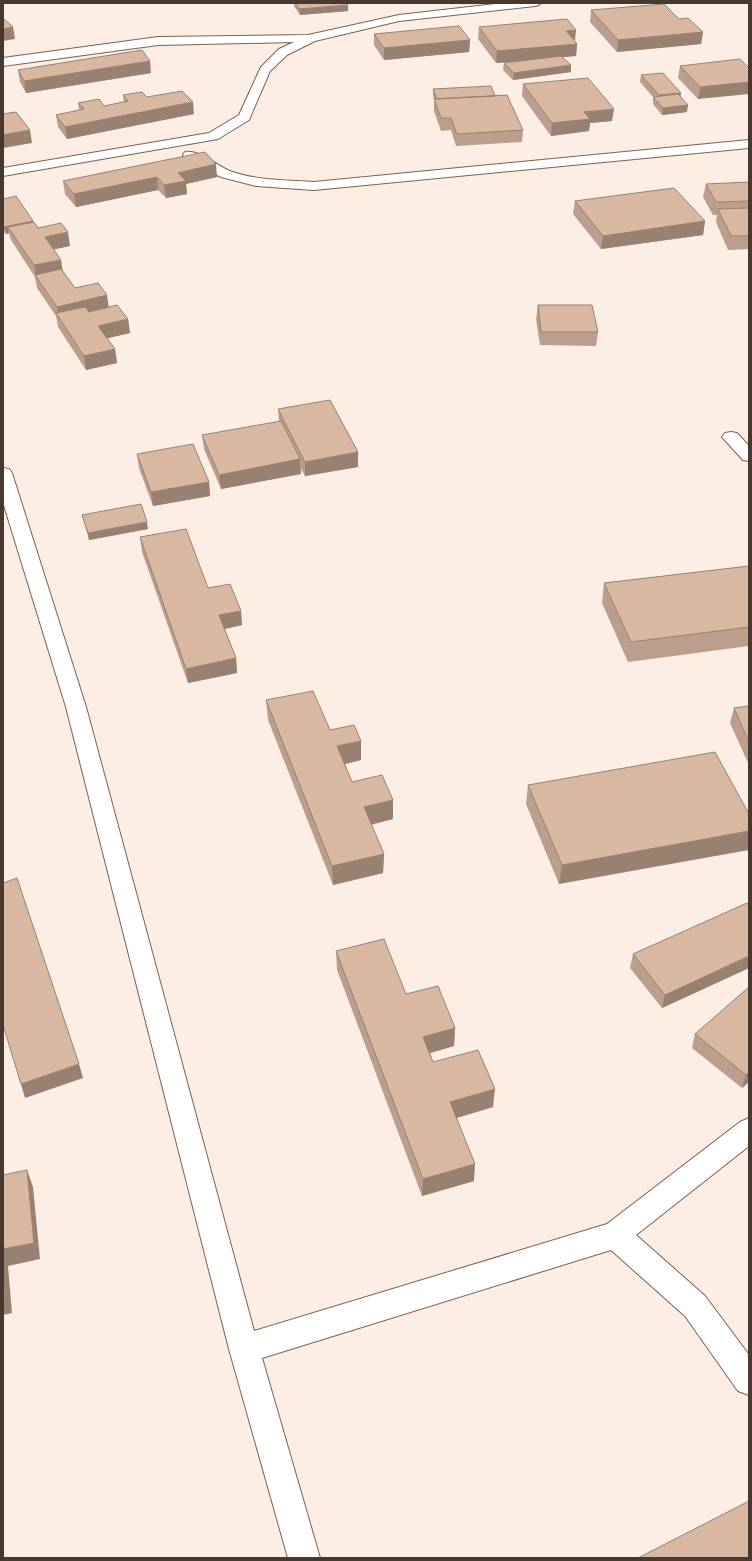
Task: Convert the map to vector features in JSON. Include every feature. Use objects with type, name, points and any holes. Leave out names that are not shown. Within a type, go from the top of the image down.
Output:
[{"type":"street","points":[[3,62],[158,41],[311,38],[399,18],[535,3]]},
{"type":"street","points":[[3,172],[213,136],[244,117],[265,70],[283,52],[311,38]]},
{"type":"street","points":[[177,143],[192,156],[226,174],[261,183],[314,186],[749,144]]},
{"type":"street","points":[[731,437],[749,456]]},
{"type":"street","points":[[3,473],[76,707],[244,1349],[304,1558]]},
{"type":"street","points":[[244,1349],[615,1235],[749,1130]]},
{"type":"street","points":[[615,1235],[695,1306],[749,1380]]},
{"type":"building","points":[[296,3],[347,3],[348,5],[299,9]]},
{"type":"building","points":[[664,4],[679,19],[688,18],[703,32],[618,40],[591,10]]},
{"type":"building","points":[[3,18],[13,27],[3,29]]},
{"type":"building","points":[[567,19],[576,30],[566,31],[577,44],[497,51],[479,27]]},
{"type":"building","points":[[459,26],[470,40],[384,48],[374,34]]},
{"type":"building","points":[[142,50],[150,61],[24,81],[18,70]]},
{"type":"building","points":[[561,56],[571,65],[514,73],[504,63]]},
{"type":"building","points":[[740,59],[749,68],[749,82],[700,87],[680,66]]},
{"type":"building","points":[[663,73],[681,93],[659,95],[641,75]]},
{"type":"building","points":[[588,78],[614,109],[584,112],[590,119],[552,123],[523,84]]},
{"type":"building","points":[[491,86],[495,96],[437,99],[433,89]]},
{"type":"building","points":[[182,91],[193,102],[65,127],[56,115],[84,109],[78,103],[99,99],[104,106],[128,101],[123,95],[142,92],[147,97]]},
{"type":"building","points":[[678,94],[688,105],[663,108],[653,97]]},
{"type":"building","points":[[507,95],[523,130],[457,134],[451,118],[441,118],[434,99]]},
{"type":"building","points":[[16,112],[30,130],[3,135],[3,114]]},
{"type":"building","points":[[205,152],[216,164],[178,173],[186,181],[164,185],[157,177],[74,194],[63,181]]},
{"type":"building","points":[[749,182],[749,201],[716,202],[706,184]]},
{"type":"building","points":[[674,188],[705,221],[603,236],[575,201]]},
{"type":"building","points":[[16,196],[33,221],[4,227],[3,199]]},
{"type":"building","points":[[749,208],[749,236],[731,236],[718,209]]},
{"type":"building","points":[[34,222],[38,228],[61,223],[68,232],[45,237],[61,260],[34,265],[8,227]]},
{"type":"building","points":[[61,269],[75,288],[98,283],[107,295],[57,307],[35,275]]},
{"type":"building","points":[[117,305],[128,319],[98,326],[115,349],[84,356],[56,313],[85,307],[89,312]]},
{"type":"building","points":[[538,305],[592,305],[598,332],[541,332]]},
{"type":"building","points":[[330,400],[358,452],[305,462],[278,409]]},
{"type":"building","points":[[281,421],[300,459],[219,475],[202,435]]},
{"type":"building","points":[[193,444],[209,482],[151,492],[137,454]]},
{"type":"building","points":[[141,504],[147,522],[88,533],[82,515]]},
{"type":"building","points":[[186,529],[208,588],[230,584],[241,611],[219,615],[236,658],[186,669],[140,537]]},
{"type":"building","points":[[749,566],[749,627],[631,642],[604,583]]},
{"type":"building","points":[[313,691],[330,730],[354,725],[361,741],[337,746],[352,782],[382,775],[393,800],[364,807],[384,854],[332,866],[266,700]]},
{"type":"building","points":[[749,706],[749,742],[734,708]]},
{"type":"building","points":[[715,752],[749,814],[749,831],[562,865],[528,785]]},
{"type":"building","points":[[17,878],[79,1064],[21,1084],[3,1025],[3,883]]},
{"type":"building","points":[[747,903],[749,906],[749,956],[665,995],[633,954]]},
{"type":"building","points":[[384,939],[406,994],[438,986],[455,1028],[423,1037],[433,1062],[478,1050],[495,1089],[450,1102],[475,1164],[423,1179],[336,951]]},
{"type":"building","points":[[749,987],[749,1072],[746,1075],[695,1034]]},
{"type":"building","points":[[27,1170],[34,1243],[3,1249],[3,1175]]},
{"type":"building","points":[[3,1268],[5,1297],[3,1298]]},
{"type":"building","points":[[749,1501],[749,1558],[638,1558]]}]
